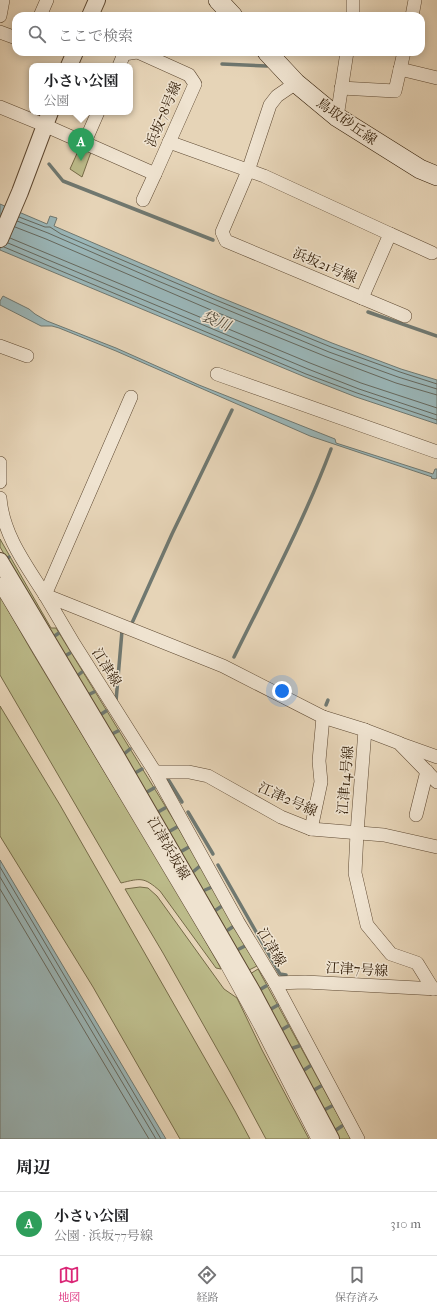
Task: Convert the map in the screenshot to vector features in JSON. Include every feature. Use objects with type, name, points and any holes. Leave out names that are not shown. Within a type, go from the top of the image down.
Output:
[{"type":"main road","points":[[218,0],[229,12]]},
{"type":"main road","name":"鳥取砂丘線","points":[[271,56],[296,83],[337,117],[420,169],[437,176]]},
{"type":"street","points":[[0,16],[3,0]]},
{"type":"street","points":[[42,12],[47,0]]},
{"type":"street","points":[[92,12],[97,0]]},
{"type":"street","points":[[353,0],[353,12]]},
{"type":"street","points":[[413,12],[415,0]]},
{"type":"street","points":[[0,32],[12,36]]},
{"type":"street","name":"浜坂78号線","points":[[143,200],[195,84],[189,75],[147,56]]},
{"type":"street","points":[[337,117],[340,88],[346,56]]},
{"type":"street","points":[[340,88],[395,91],[403,56]]},
{"type":"street","points":[[400,70],[437,78]]},
{"type":"street","name":"浜坂21号線","points":[[296,83],[277,96],[270,105],[248,171],[222,232],[226,241],[362,298],[390,234]]},
{"type":"street","points":[[0,107],[29,114]]},
{"type":"street","points":[[31,115],[47,119],[84,144],[154,174]]},
{"type":"street","points":[[84,144],[97,115]]},
{"type":"street","points":[[0,239],[20,192],[47,119]]},
{"type":"street","points":[[169,142],[264,176],[432,253]]},
{"type":"street","points":[[362,298],[405,316]]},
{"type":"street","points":[[0,346],[27,356]]},
{"type":"street","points":[[217,374],[437,452]]},
{"type":"street","points":[[131,397],[45,595],[223,666],[323,717],[365,730],[437,757]]},
{"type":"street","points":[[0,463],[0,482]]},
{"type":"street","name":"江津線","points":[[0,498],[6,526],[13,543],[74,644],[155,772],[238,922],[275,983],[358,1139]]},
{"type":"street","name":"江津浜坂線","points":[[0,561],[114,752],[242,975],[331,1139]]},
{"type":"street","points":[[0,584],[226,963],[260,1025],[318,1139]]},
{"type":"street","points":[[310,829],[321,782],[319,761],[323,717]]},
{"type":"street","name":"江津14号線","points":[[365,730],[355,873],[367,925],[391,954],[418,963],[435,989]]},
{"type":"street","points":[[398,743],[437,782]]},
{"type":"street","points":[[416,815],[426,771]]},
{"type":"street","name":"江津2号線","points":[[155,772],[189,772],[208,776],[281,817],[310,829],[384,835],[437,847]]},
{"type":"street","name":"江津7号線","points":[[275,983],[305,982],[435,989]]},
{"type":"shaded area","points":[[79,149],[91,152],[82,177],[70,169]]},
{"type":"shaded area","points":[[0,539],[51,628],[56,628],[175,822],[257,966],[249,970],[188,864],[0,547]]},
{"type":"shaded area","points":[[0,596],[119,796],[145,836],[221,969],[216,968],[160,891],[150,883],[142,880],[133,880],[121,883],[0,675]]},
{"type":"shaded area","points":[[0,706],[60,805],[250,1139],[180,1139],[93,987],[0,836]]},
{"type":"shaded area","points":[[140,887],[148,888],[157,896],[224,989],[237,998],[262,1050],[309,1139],[266,1139],[163,953],[125,889]]},
{"type":"shaded area","points":[[258,969],[351,1139],[338,1139],[250,974]]},
{"type":"water","name":"袋川","points":[[0,204],[47,224],[50,216],[57,218],[54,226],[217,296],[332,343],[401,369],[437,380],[437,424],[356,397],[305,377],[0,250]]},
{"type":"water","points":[[3,296],[29,309],[47,321],[116,348],[199,385],[335,439],[336,443],[433,474],[435,469],[437,469],[437,478],[431,478],[432,477],[310,436],[116,351],[59,328],[52,326],[41,326],[0,305],[0,301]]},
{"type":"water","points":[[0,860],[166,1139],[0,1139]]},
{"type":"waterway","points":[[222,64],[267,66]]},
{"type":"waterway","points":[[49,164],[63,181],[213,240]]},
{"type":"waterway","points":[[368,312],[437,336]]},
{"type":"waterway","points":[[132,623],[172,534],[232,410]]},
{"type":"waterway","points":[[234,657],[273,580],[309,502],[331,449]]},
{"type":"waterway","points":[[116,701],[122,631]]},
{"type":"waterway","points":[[53,637],[59,633]]},
{"type":"waterway","points":[[65,656],[70,653]]},
{"type":"waterway","points":[[77,676],[82,672]]},
{"type":"waterway","points":[[88,695],[94,692]]},
{"type":"waterway","points":[[326,705],[328,700]]},
{"type":"waterway","points":[[100,715],[106,711]]},
{"type":"waterway","points":[[112,734],[118,731]]},
{"type":"waterway","points":[[124,754],[130,749]]},
{"type":"waterway","points":[[135,773],[142,769]]},
{"type":"waterway","points":[[166,776],[182,802]]},
{"type":"waterway","points":[[147,792],[154,788]]},
{"type":"waterway","points":[[158,812],[165,808]]},
{"type":"waterway","points":[[188,812],[213,854]]},
{"type":"waterway","points":[[170,831],[177,827]]},
{"type":"waterway","points":[[182,851],[189,847]]},
{"type":"waterway","points":[[218,865],[280,974],[286,975]]},
{"type":"waterway","points":[[194,871],[200,866]]},
{"type":"waterway","points":[[205,890],[212,887]]},
{"type":"waterway","points":[[216,910],[222,906]]},
{"type":"waterway","points":[[228,930],[234,926]]},
{"type":"waterway","points":[[239,949],[245,946]]},
{"type":"waterway","points":[[261,989],[266,986]]},
{"type":"waterway","points":[[271,1009],[278,1005]]},
{"type":"waterway","points":[[283,1029],[288,1026]]},
{"type":"waterway","points":[[293,1048],[299,1046]]},
{"type":"waterway","points":[[304,1070],[310,1066]]},
{"type":"waterway","points":[[314,1090],[321,1086]]},
{"type":"waterway","points":[[324,1110],[332,1106]]},
{"type":"waterway","points":[[336,1130],[342,1126]]},
{"type":"place","name":"小さい公園","points":[[81,161]]}]
